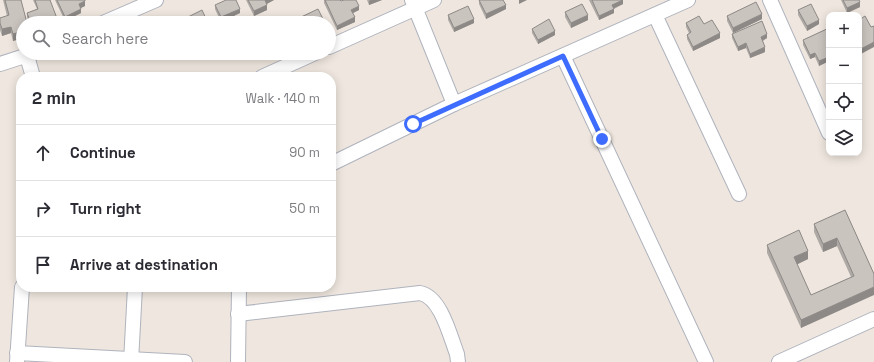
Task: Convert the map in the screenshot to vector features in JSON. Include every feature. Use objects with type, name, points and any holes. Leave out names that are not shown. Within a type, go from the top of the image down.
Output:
[{"type":"street","points":[[119,16],[156,0]]},
{"type":"street","points":[[336,43],[413,4],[434,0]]},
{"type":"street","points":[[336,162],[454,104],[688,0]]},
{"type":"street","points":[[770,0],[826,125]]},
{"type":"street","points":[[413,4],[454,104]]},
{"type":"street","points":[[654,15],[739,194]]},
{"type":"street","points":[[563,56],[706,362]]},
{"type":"street","points":[[0,64],[16,59]]},
{"type":"street","points":[[32,60],[33,72]]},
{"type":"street","points":[[273,72],[300,60]]},
{"type":"street","points":[[22,292],[17,358],[185,362]]},
{"type":"street","points":[[131,361],[135,292]]},
{"type":"street","points":[[238,362],[239,292]]},
{"type":"street","points":[[238,314],[420,293],[426,294],[434,301],[457,354],[458,362]]},
{"type":"street","points":[[779,362],[874,318]]},
{"type":"building","points":[[5,0],[21,0],[25,16],[16,16],[16,33],[13,34],[11,27],[2,29],[0,23],[0,18],[9,15]]},
{"type":"building","points":[[35,0],[50,0],[56,16],[28,16],[27,13],[38,9]]},
{"type":"building","points":[[57,0],[85,0],[79,4],[81,9],[65,16]]},
{"type":"building","points":[[226,0],[236,0],[240,9],[220,16],[215,5]]},
{"type":"building","points":[[248,0],[265,0],[267,5],[254,11]]},
{"type":"building","points":[[325,0],[356,0],[359,6],[351,10],[355,17],[337,26],[336,16],[332,16]]},
{"type":"building","points":[[479,0],[503,0],[506,5],[486,14]]},
{"type":"building","points":[[592,0],[623,0],[612,5],[614,9],[599,16]]},
{"type":"building","points":[[843,0],[859,0],[860,2],[847,8]]},
{"type":"building","points":[[756,2],[762,14],[733,28],[727,16]]},
{"type":"building","points":[[582,4],[588,15],[571,23],[565,12]]},
{"type":"building","points":[[811,4],[819,20],[807,26],[798,10]]},
{"type":"building","points":[[468,6],[474,19],[454,28],[448,15]]},
{"type":"building","points":[[318,9],[322,16],[303,16]]},
{"type":"building","points":[[202,10],[205,16],[190,16]]},
{"type":"building","points":[[699,16],[704,24],[712,20],[720,33],[693,47],[687,35],[691,32],[686,23]]},
{"type":"building","points":[[865,16],[871,27],[874,26],[874,42],[862,48],[862,48],[862,18]]},
{"type":"building","points":[[549,19],[555,31],[538,40],[532,29]]},
{"type":"building","points":[[762,21],[767,34],[761,37],[765,47],[750,54],[746,43],[738,47],[732,34]]},
{"type":"building","points":[[826,29],[826,58],[819,61],[815,53],[810,55],[803,40]]},
{"type":"building","points":[[845,210],[874,274],[874,287],[801,320],[767,245],[799,230],[808,251],[794,257],[811,295],[854,276],[837,238],[823,244],[814,224]]},
{"type":"route","points":[[413,124],[454,104],[563,56],[602,139]]}]
